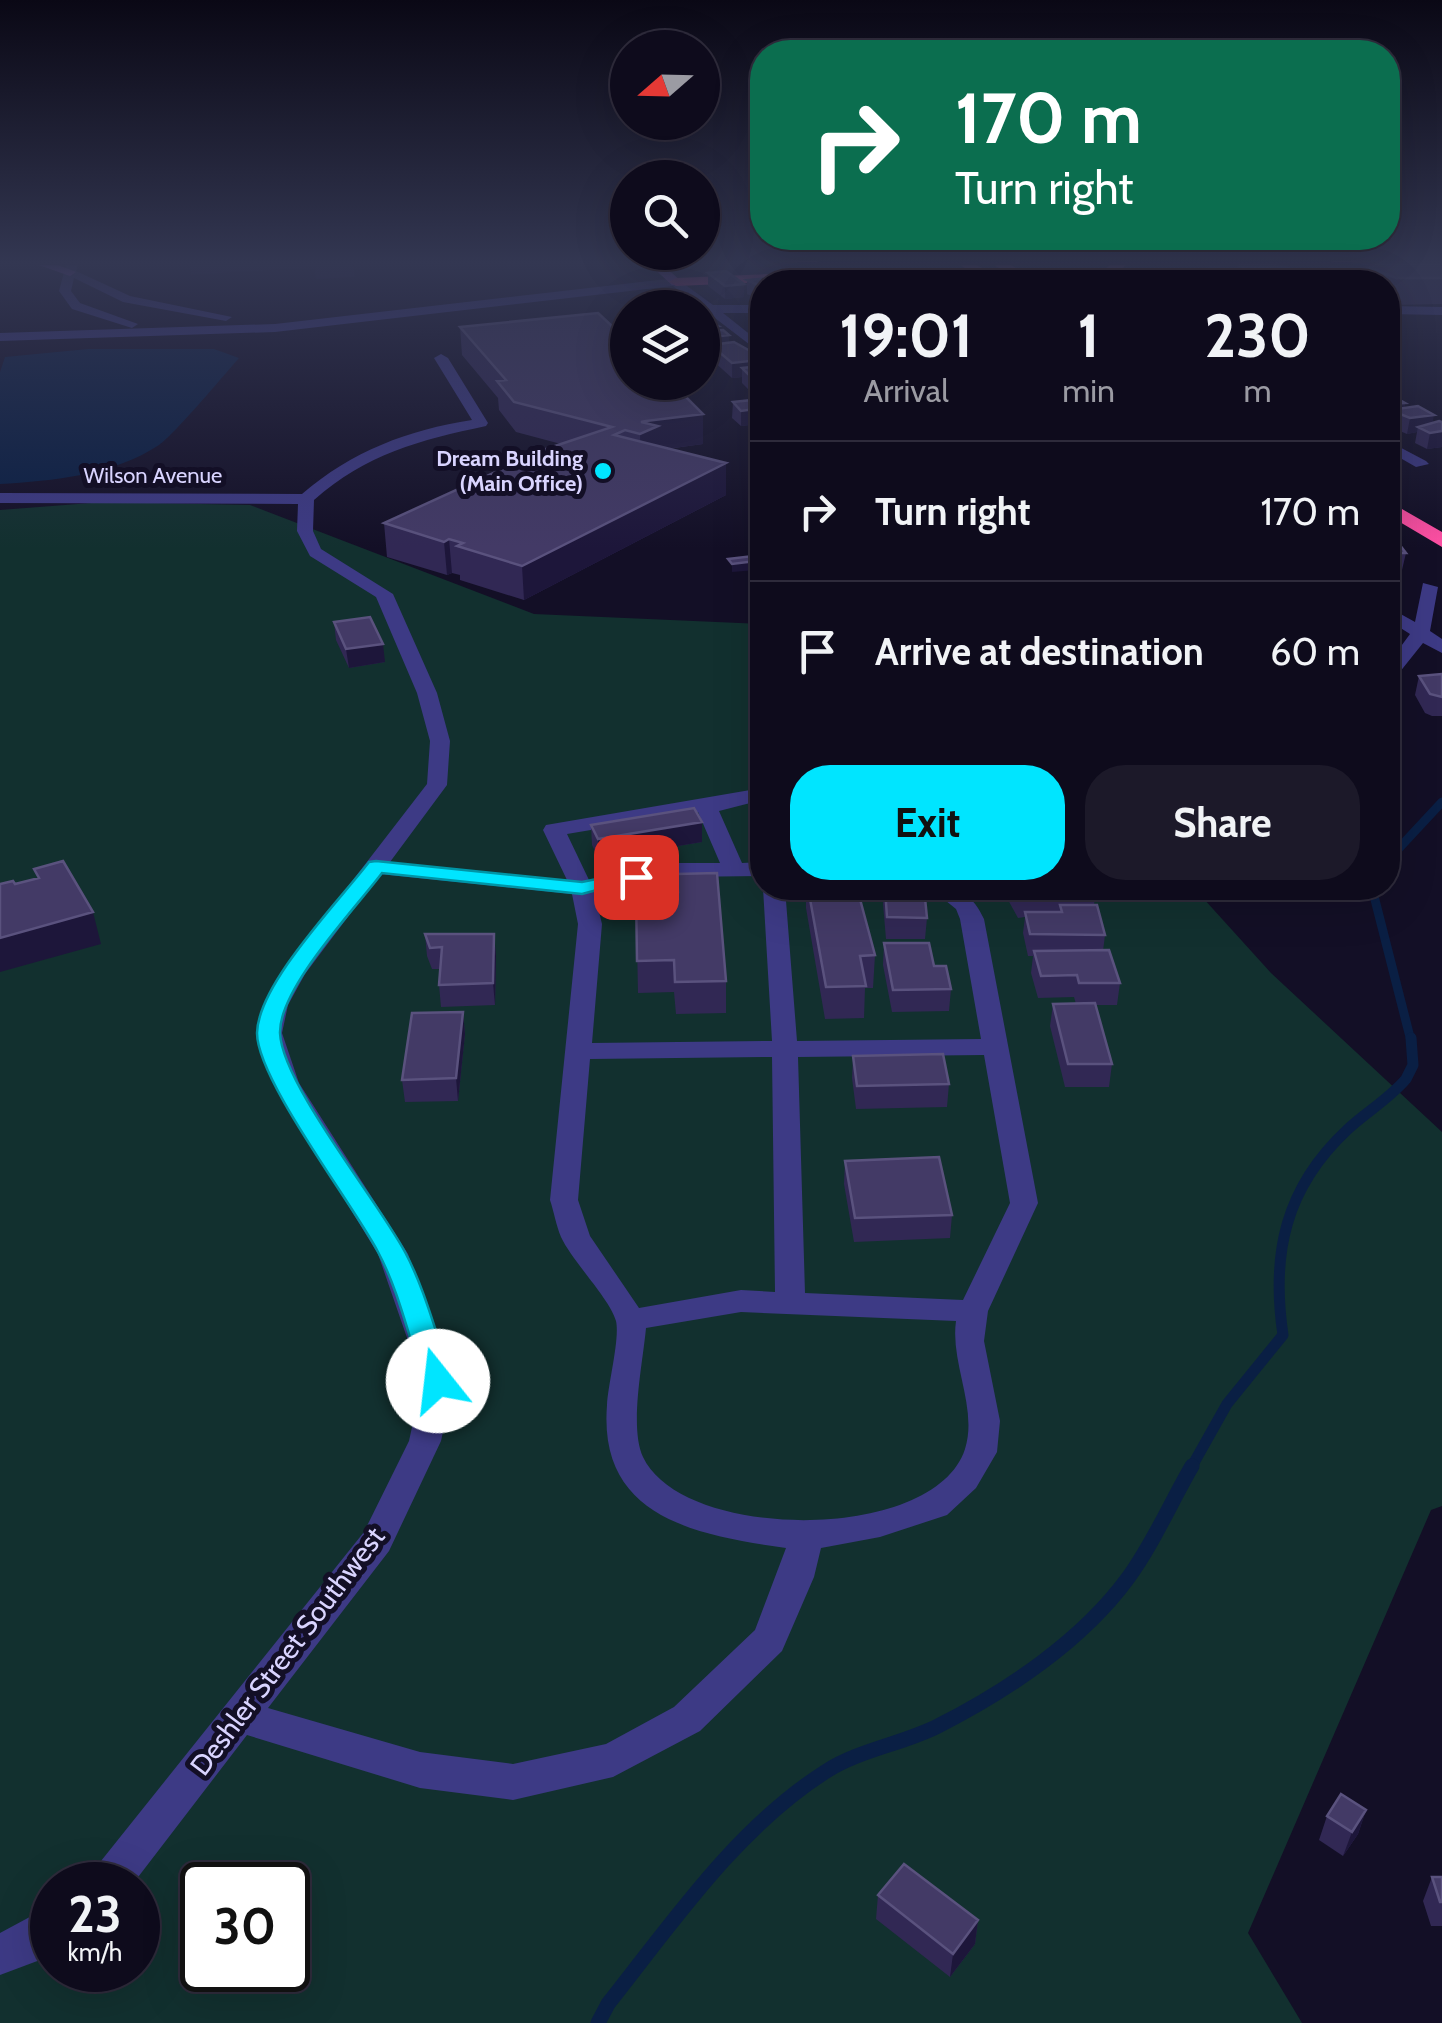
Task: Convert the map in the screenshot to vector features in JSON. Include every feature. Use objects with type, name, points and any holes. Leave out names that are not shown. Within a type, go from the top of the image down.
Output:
[{"type":"highway","points":[[1400,491],[1442,516]]},
{"type":"highway","points":[[1400,514],[1442,540]]},
{"type":"street","points":[[306,500],[343,468],[382,446],[482,423],[442,359]]},
{"type":"street","points":[[1400,452],[1421,464]]},
{"type":"street","name":"Wilson Avenue","points":[[0,498],[306,500]]},
{"type":"street","name":"Deshler Street Southwest","points":[[124,1862],[377,1542],[425,1440],[438,1381],[393,1254],[286,1083],[269,1034],[276,1005],[294,972],[437,784],[440,741],[427,693],[384,594],[313,548],[305,533],[306,500]]},
{"type":"street","points":[[1400,662],[1414,649],[1430,604],[1429,587]]},
{"type":"street","points":[[1400,620],[1442,647]]},
{"type":"street","points":[[750,796],[554,830],[582,888],[590,924],[564,1200],[576,1237],[630,1320],[623,1450],[639,1481],[675,1506],[727,1525],[806,1536],[880,1523],[936,1505],[964,1479],[981,1452],[984,1421],[969,1341],[973,1311],[1024,1204],[972,919],[960,900]]},
{"type":"street","points":[[704,804],[750,806]]},
{"type":"street","points":[[704,804],[734,870]]},
{"type":"street","points":[[376,867],[582,888],[676,870],[750,869]]},
{"type":"street","points":[[775,900],[785,1049],[790,1303]]},
{"type":"street","points":[[578,1051],[996,1047]]},
{"type":"street","points":[[630,1320],[741,1301],[973,1311]]},
{"type":"street","points":[[239,1716],[420,1770],[513,1782],[613,1760],[686,1719],[768,1640],[796,1577],[806,1536]]},
{"type":"street","points":[[0,1954],[30,1941]]},
{"type":"green space","points":[[104,502],[250,505],[534,614],[750,623],[750,900],[1205,900],[1271,973],[1442,1132],[1442,1506],[1431,1510],[1248,1933],[1302,2023],[0,2023],[0,510]]},
{"type":"water","points":[[4,359],[238,359],[176,429],[141,455],[82,475],[0,484],[0,372]]},
{"type":"building","points":[[488,359],[610,359],[610,400],[689,400],[703,414],[641,422],[658,426],[640,434],[625,430],[614,435],[726,463],[522,566],[457,546],[463,543],[449,539],[444,542],[384,523],[546,449],[612,427],[514,402],[497,381],[506,380]]},
{"type":"building","points":[[750,400],[750,410],[741,411],[733,402]]},
{"type":"building","points":[[1418,406],[1434,415],[1410,418],[1400,414],[1400,409]]},
{"type":"building","points":[[1439,421],[1442,431],[1430,433],[1418,427]]},
{"type":"building","points":[[750,556],[750,562],[732,564],[728,559]]},
{"type":"building","points":[[370,617],[383,644],[346,649],[334,622]]},
{"type":"building","points":[[1442,674],[1442,697],[1430,694],[1419,676]]},
{"type":"building","points":[[694,808],[702,822],[598,839],[591,825]]},
{"type":"building","points":[[63,861],[93,912],[0,938],[0,884],[39,878],[34,869]]},
{"type":"building","points":[[717,873],[726,981],[675,982],[674,960],[637,961],[636,892],[678,892],[677,874]]},
{"type":"building","points":[[810,900],[860,900],[875,955],[860,956],[866,986],[826,987]]},
{"type":"building","points":[[886,900],[925,900],[927,918],[887,917]]},
{"type":"building","points":[[1060,905],[1097,905],[1105,935],[1030,934],[1025,912],[1062,912]]},
{"type":"building","points":[[425,934],[494,934],[493,983],[439,985],[442,947],[430,948]]},
{"type":"building","points":[[884,943],[929,943],[934,966],[946,966],[951,989],[893,990]]},
{"type":"building","points":[[1109,950],[1120,983],[1079,983],[1077,975],[1041,976],[1034,951]]},
{"type":"building","points":[[1095,1003],[1112,1064],[1068,1064],[1053,1004]]},
{"type":"building","points":[[463,1012],[456,1078],[402,1080],[412,1013]]},
{"type":"building","points":[[943,1054],[949,1084],[857,1086],[853,1056]]},
{"type":"building","points":[[939,1157],[952,1215],[855,1218],[845,1161]]},
{"type":"building","points":[[1341,1794],[1366,1810],[1352,1832],[1327,1816]]},
{"type":"building","points":[[904,1864],[978,1920],[953,1954],[878,1895]]},
{"type":"building","points":[[1432,1877],[1442,1877],[1442,1902],[1440,1902]]},
{"type":"waterway","points":[[1400,847],[1442,802]]},
{"type":"waterway","points":[[1375,900],[1411,1041]]},
{"type":"waterway","points":[[1191,1468],[1227,1404],[1283,1335],[1279,1277],[1287,1224],[1296,1199],[1326,1152],[1406,1079],[1413,1065],[1411,1038]]},
{"type":"waterway","points":[[598,2023],[608,2004],[708,1879],[734,1849],[793,1795],[838,1764],[924,1732],[990,1697],[1042,1662],[1089,1623],[1137,1565],[1192,1466]]},
{"type":"place","name":"Dream Building (Main Office)","points":[[603,471]]},
{"type":"route","points":[[438,1381],[424,1332],[393,1254],[286,1083],[269,1034],[276,1005],[294,972],[376,867],[582,888],[636,877]]}]
